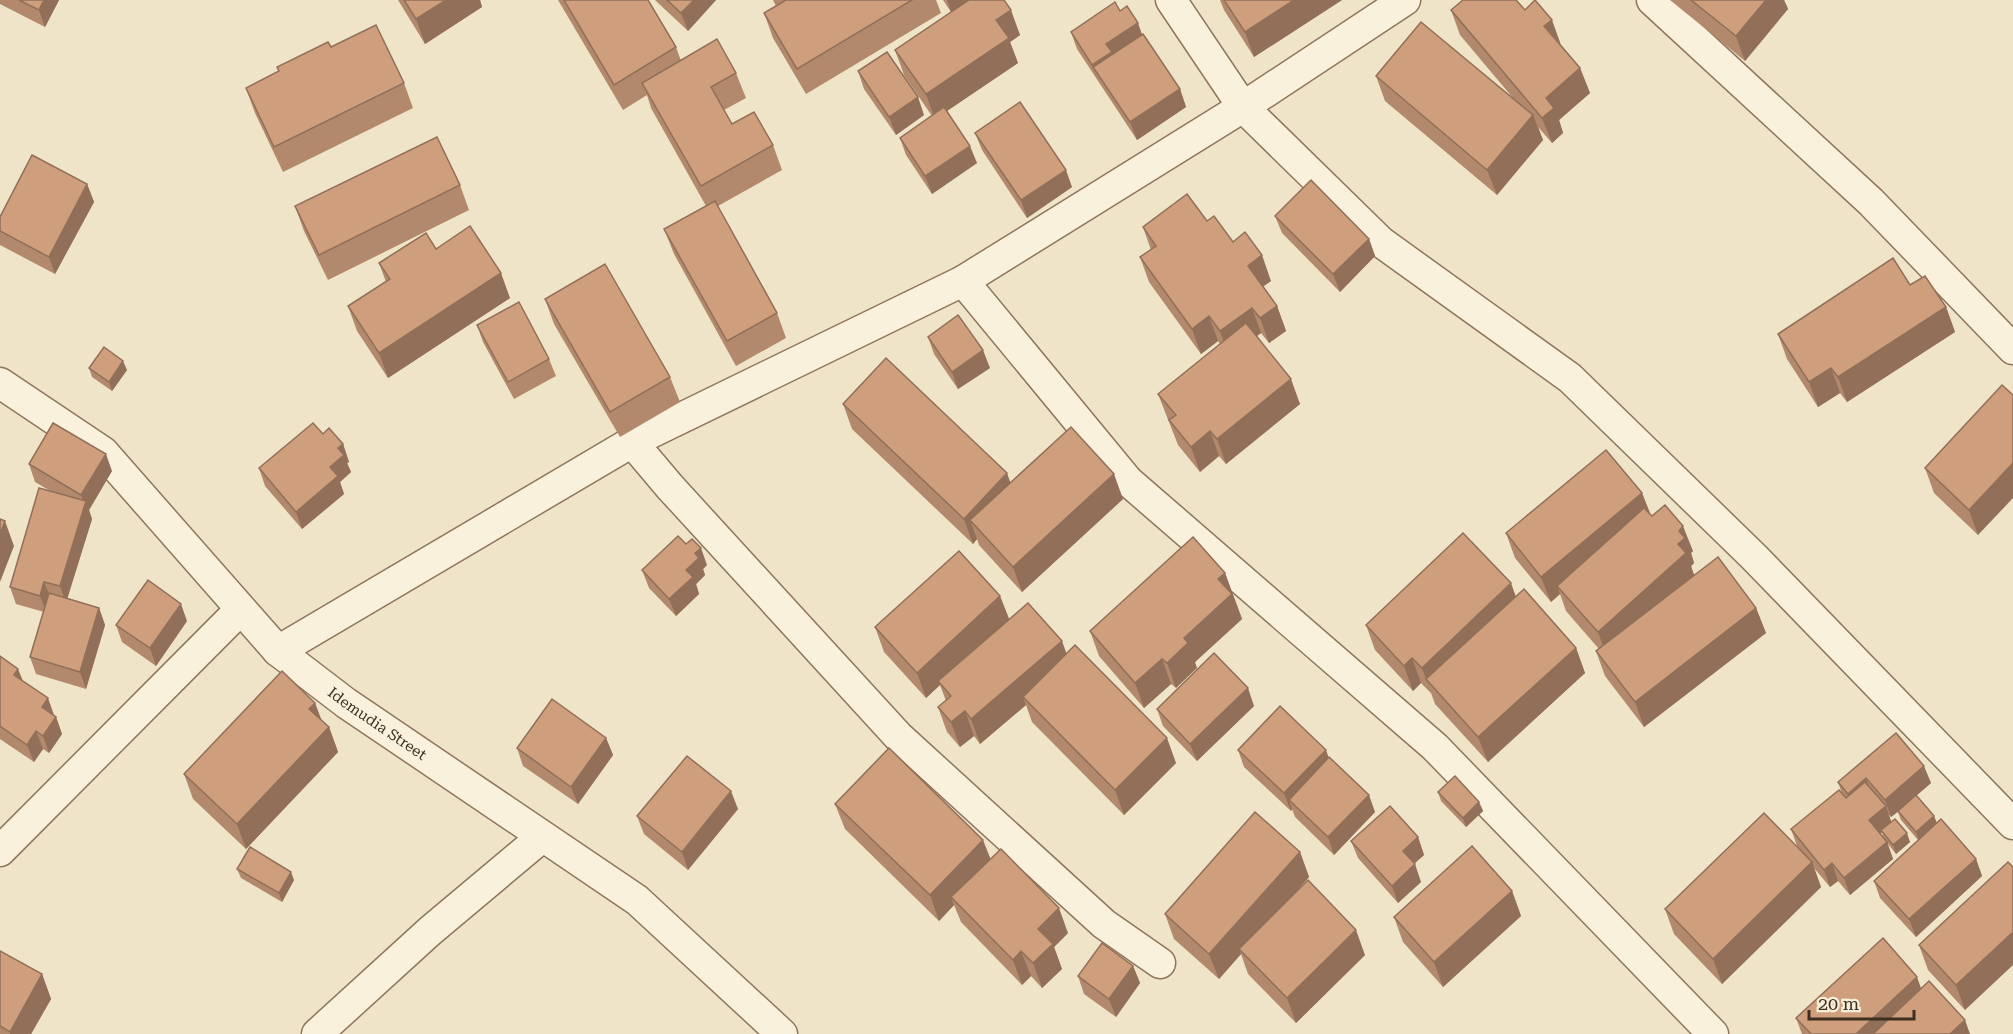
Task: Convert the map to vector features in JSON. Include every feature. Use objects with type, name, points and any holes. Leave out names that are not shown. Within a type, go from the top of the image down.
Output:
[{"type":"street","points":[[1171,0],[1243,107],[1381,242],[1570,378],[1754,557],[2013,824]]},
{"type":"street","points":[[278,651],[632,442],[963,281],[1243,107],[1405,0]]},
{"type":"street","points":[[1652,0],[1871,202],[2013,349]]},
{"type":"street","points":[[963,281],[1128,481],[1435,747],[1713,1034]]},
{"type":"street","name":"Idemudia Street","points":[[0,383],[103,452],[278,651],[346,703],[638,900],[782,1034]]},
{"type":"street","points":[[632,442],[670,487],[898,736],[1104,924],[1160,963]]},
{"type":"street","points":[[0,851],[240,610]]},
{"type":"street","points":[[316,1034],[430,931],[542,837]]},
{"type":"building","points":[[19,0],[44,0],[39,10]]},
{"type":"building","points":[[404,0],[446,0],[416,19]]},
{"type":"building","points":[[564,0],[648,0],[676,47],[614,85]]},
{"type":"building","points":[[667,0],[694,0],[681,13]]},
{"type":"building","points":[[786,0],[912,0],[797,69],[764,13]]},
{"type":"building","points":[[969,0],[1004,0],[1011,10],[996,20],[1009,38],[926,94],[895,50]]},
{"type":"building","points":[[1224,0],[1294,0],[1245,32]]},
{"type":"building","points":[[1463,0],[1516,0],[1525,10],[1535,0],[1552,20],[1544,26],[1580,68],[1546,98],[1554,108],[1542,118],[1451,10]]},
{"type":"building","points":[[1691,0],[1766,0],[1736,36]]},
{"type":"building","points":[[1115,2],[1120,11],[1127,6],[1138,23],[1106,44],[1112,52],[1092,65],[1071,32]]},
{"type":"building","points":[[1421,22],[1533,115],[1487,170],[1376,76]]},
{"type":"building","points":[[376,25],[404,83],[274,147],[246,88],[279,71],[277,67],[328,42],[331,47]]},
{"type":"building","points":[[1143,34],[1180,89],[1130,122],[1093,67]]},
{"type":"building","points":[[717,39],[736,73],[711,87],[732,124],[754,112],[773,145],[701,186],[642,83]]},
{"type":"building","points":[[887,52],[918,97],[889,117],[858,71]]},
{"type":"building","points":[[1020,102],[1066,170],[1021,200],[975,133]]},
{"type":"building","points":[[944,107],[970,146],[925,176],[900,138]]},
{"type":"building","points":[[437,137],[460,185],[319,255],[295,206]]},
{"type":"building","points":[[32,155],[87,184],[49,257],[0,231],[0,217]]},
{"type":"building","points":[[1311,180],[1369,239],[1333,274],[1275,216]]},
{"type":"building","points":[[1187,194],[1207,221],[1214,216],[1233,242],[1245,232],[1262,255],[1248,266],[1277,306],[1260,318],[1252,308],[1220,331],[1209,316],[1192,329],[1140,257],[1156,246],[1143,227]]},
{"type":"building","points":[[715,201],[777,313],[727,341],[664,229]]},
{"type":"building","points":[[470,226],[501,273],[379,353],[348,306],[390,279],[379,263],[426,233],[436,249]]},
{"type":"building","points":[[1893,258],[1910,285],[1925,276],[1946,307],[1838,377],[1831,368],[1809,382],[1778,334]]},
{"type":"building","points":[[605,264],[670,377],[610,412],[545,299]]},
{"type":"building","points":[[519,302],[549,359],[508,382],[477,325]]},
{"type":"building","points":[[958,315],[983,350],[952,372],[928,337]]},
{"type":"building","points":[[1246,323],[1291,379],[1217,439],[1210,431],[1191,447],[1169,420],[1176,415],[1158,394]]},
{"type":"building","points":[[104,347],[123,361],[109,382],[89,368]]},
{"type":"building","points":[[886,358],[1007,473],[964,519],[843,404]]},
{"type":"building","points":[[2002,385],[2013,395],[2013,463],[1969,510],[1925,468]]},
{"type":"building","points":[[53,423],[106,454],[81,495],[29,464]]},
{"type":"building","points":[[313,423],[323,434],[329,428],[343,444],[338,448],[344,455],[330,467],[338,476],[296,512],[259,468]]},
{"type":"building","points":[[1071,427],[1114,474],[1013,567],[970,520]]},
{"type":"building","points":[[1606,450],[1642,493],[1541,577],[1506,533]]},
{"type":"building","points":[[39,488],[86,501],[60,586],[44,582],[40,596],[10,587]]},
{"type":"building","points":[[1665,505],[1683,526],[1679,531],[1685,538],[1678,544],[1686,553],[1598,632],[1557,586],[1644,508],[1652,516]]},
{"type":"building","points":[[0,519],[5,521],[0,534]]},
{"type":"building","points":[[1463,533],[1511,583],[1422,668],[1412,658],[1404,666],[1366,625]]},
{"type":"building","points":[[678,536],[686,544],[692,539],[701,548],[695,553],[699,558],[686,570],[693,577],[669,599],[642,570]]},
{"type":"building","points":[[1193,537],[1225,573],[1218,579],[1232,594],[1184,638],[1188,643],[1167,663],[1162,659],[1135,683],[1090,631]]},
{"type":"building","points":[[959,551],[1000,596],[917,673],[875,627]]},
{"type":"building","points":[[1718,557],[1756,608],[1635,702],[1596,651]]},
{"type":"building","points":[[148,580],[181,604],[150,648],[116,625]]},
{"type":"building","points":[[1524,589],[1576,648],[1478,737],[1426,679]]},
{"type":"building","points":[[49,593],[99,608],[80,672],[30,657]]},
{"type":"building","points":[[1028,603],[1062,641],[971,719],[965,711],[951,722],[938,707],[951,696],[938,681]]},
{"type":"building","points":[[1075,645],[1167,738],[1115,790],[1023,697]]},
{"type":"building","points":[[1214,653],[1248,688],[1190,744],[1157,709]]},
{"type":"building","points":[[0,656],[18,669],[14,675],[48,698],[42,707],[56,717],[43,736],[36,731],[27,745],[0,726]]},
{"type":"building","points":[[282,671],[315,703],[309,709],[329,727],[237,824],[184,774]]},
{"type":"building","points":[[552,699],[606,738],[571,787],[517,748]]},
{"type":"building","points":[[1280,706],[1326,750],[1284,793],[1238,750]]},
{"type":"building","points":[[1896,733],[1924,766],[1885,800],[1866,778],[1848,794],[1838,782]]},
{"type":"building","points":[[889,748],[983,840],[930,895],[835,804]]},
{"type":"building","points":[[687,756],[731,791],[682,852],[637,816]]},
{"type":"building","points":[[1329,757],[1369,795],[1328,837],[1289,800]]},
{"type":"building","points":[[1455,776],[1479,802],[1463,818],[1438,792]]},
{"type":"building","points":[[1865,782],[1886,806],[1869,820],[1887,842],[1844,878],[1832,863],[1824,870],[1791,829],[1839,790],[1846,798]]},
{"type":"building","points":[[1916,795],[1934,816],[1916,832],[1898,811]]},
{"type":"building","points":[[1390,806],[1418,837],[1403,851],[1415,864],[1392,886],[1351,841]]},
{"type":"building","points":[[1255,812],[1300,852],[1209,954],[1165,914]]},
{"type":"building","points":[[1764,813],[1812,862],[1713,959],[1665,909]]},
{"type":"building","points":[[1895,819],[1907,833],[1893,845],[1881,830]]},
{"type":"building","points":[[1941,819],[1976,859],[1909,919],[1874,881]]},
{"type":"building","points":[[1472,846],[1512,891],[1434,962],[1394,917]]},
{"type":"building","points":[[250,847],[291,872],[279,893],[237,869]]},
{"type":"building","points":[[1001,849],[1059,908],[1038,929],[1053,944],[1033,963],[1021,951],[1013,960],[951,897]]},
{"type":"building","points":[[2008,862],[2013,867],[2013,932],[1956,985],[1919,945]]},
{"type":"building","points":[[1308,880],[1356,930],[1287,998],[1239,949]]},
{"type":"building","points":[[1883,938],[1917,977],[1856,1034],[1811,1034],[1796,1018]]},
{"type":"building","points":[[1102,943],[1133,966],[1109,999],[1078,976]]},
{"type":"building","points":[[0,951],[42,974],[10,1032],[0,1026]]},
{"type":"building","points":[[1929,981],[1965,1020],[1950,1034],[1873,1034]]}]
